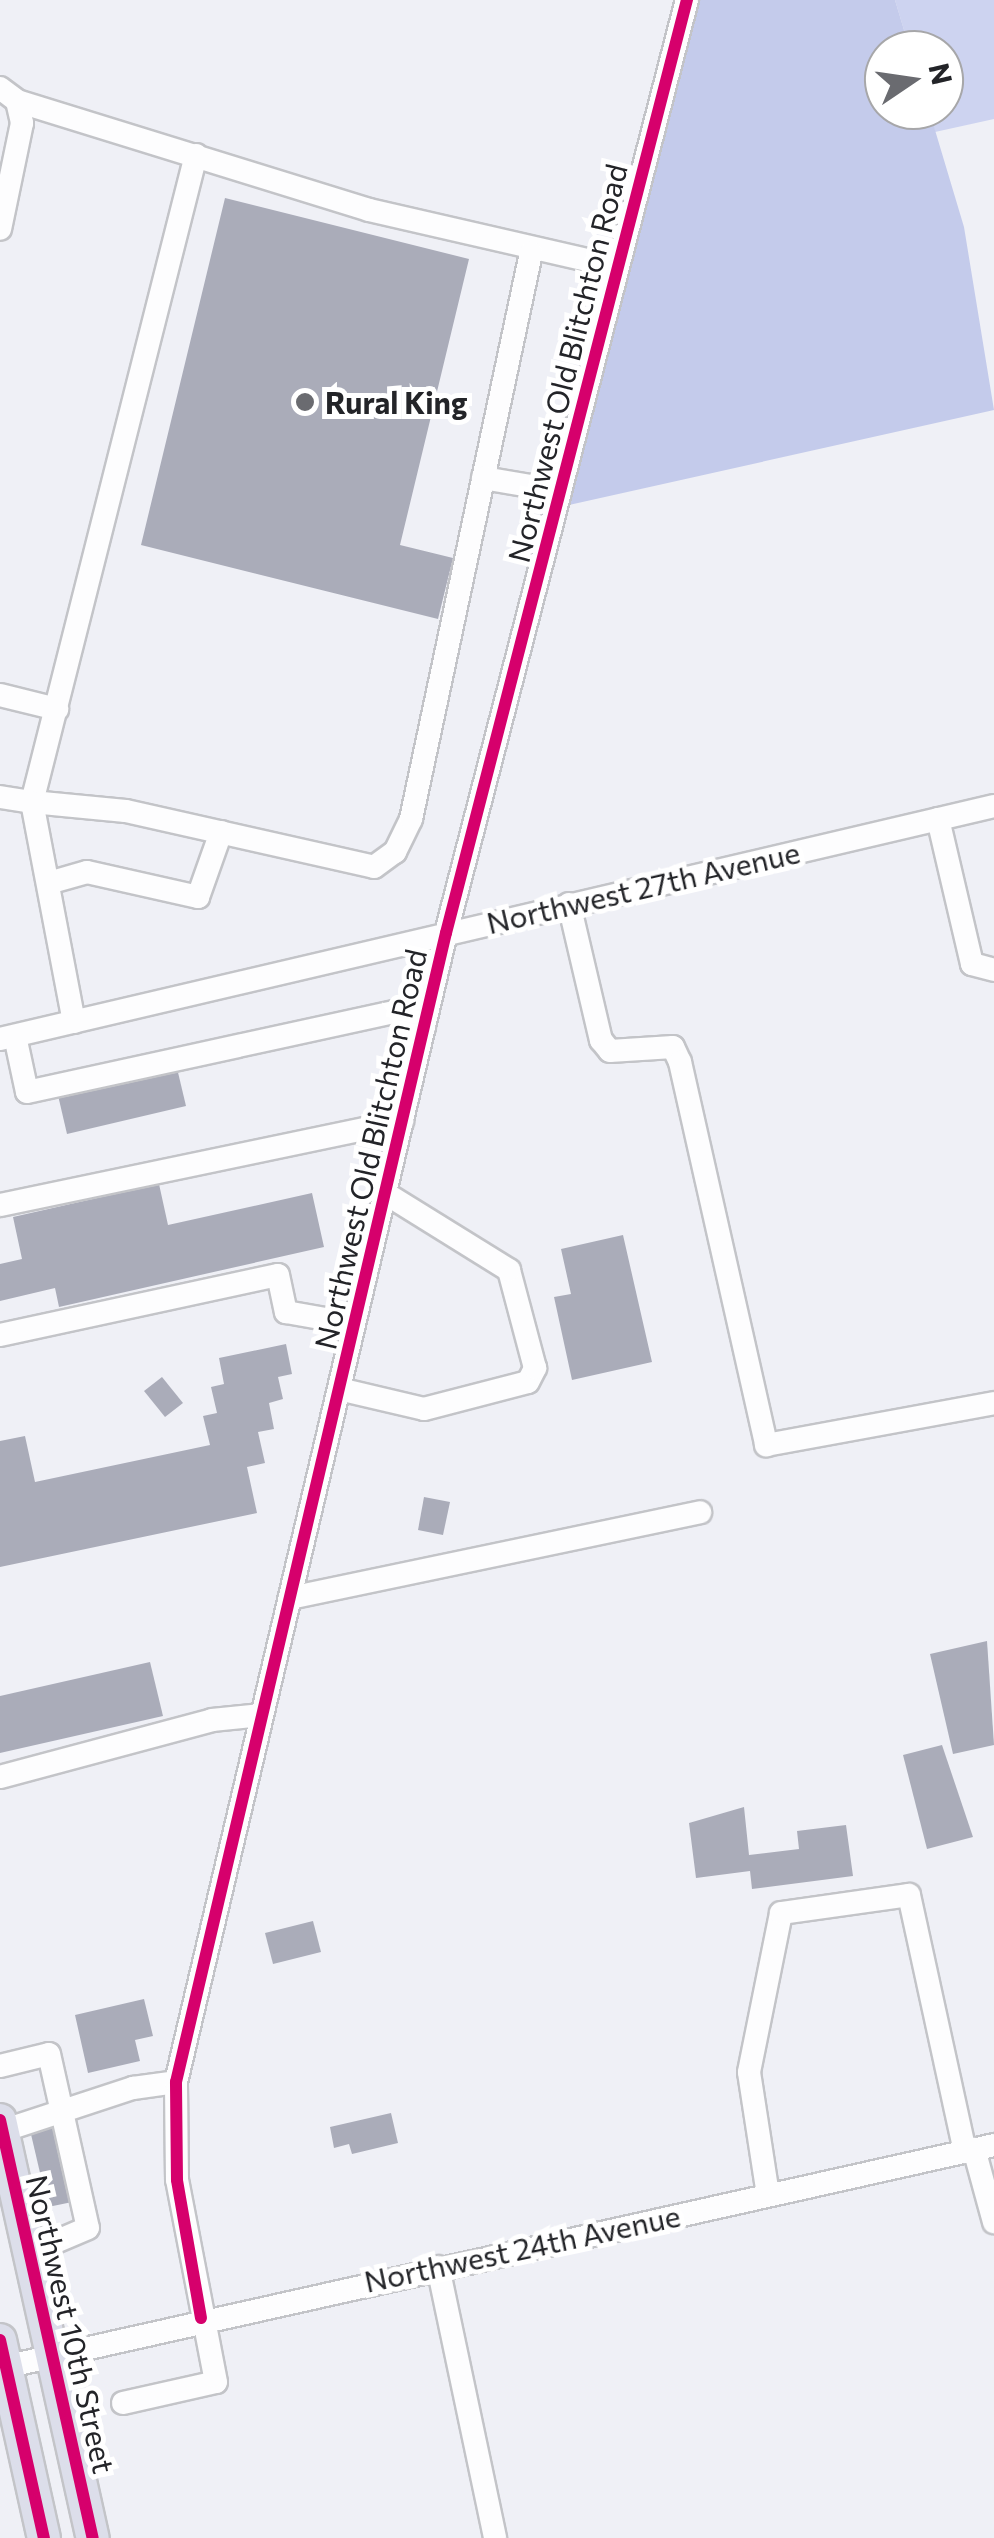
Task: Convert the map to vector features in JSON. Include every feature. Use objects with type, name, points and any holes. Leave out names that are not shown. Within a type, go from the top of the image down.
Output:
[{"type":"highway","name":"Northwest 10th Street","points":[[1,2126],[93,2538]]},
{"type":"highway","points":[[2,2358],[39,2531]]},
{"type":"street","name":"Northwest Old Blitchton Road","points":[[123,2403],[216,2382],[177,2180],[176,2082],[446,934],[687,0]]},
{"type":"street","points":[[9,94],[196,155],[531,252],[617,268]]},
{"type":"street","points":[[0,230],[22,123],[9,94]]},
{"type":"street","points":[[74,1022],[52,882],[32,802],[196,155]]},
{"type":"street","points":[[0,796],[126,810],[374,867],[394,852],[411,819],[531,252]]},
{"type":"street","points":[[483,478],[560,491]]},
{"type":"street","points":[[0,694],[57,709]]},
{"type":"street","name":"Northwest 27th Avenue","points":[[8,1037],[994,806]]},
{"type":"street","points":[[938,819],[972,964],[994,970]]},
{"type":"street","points":[[52,882],[87,872],[198,898],[221,832]]},
{"type":"street","points":[[569,904],[601,1040],[610,1051],[672,1047],[680,1062],[766,1445],[994,1403]]},
{"type":"street","points":[[8,1037],[27,1092],[404,1010],[424,1026]]},
{"type":"street","points":[[0,1205],[402,1121]]},
{"type":"street","points":[[339,1389],[424,1409],[528,1382],[536,1368],[509,1270],[385,1193]]},
{"type":"street","points":[[0,1335],[278,1275],[286,1312],[354,1324]]},
{"type":"street","points":[[290,1598],[700,1512]]},
{"type":"street","points":[[0,1777],[212,1720],[262,1715]]},
{"type":"street","points":[[768,2195],[749,2072],[782,1913],[908,1895],[994,2222]]},
{"type":"street","points":[[0,2066],[49,2054],[88,2228],[29,2253]]},
{"type":"street","points":[[1,2126],[176,2082]]},
{"type":"street","name":"Northwest 24th Avenue","points":[[2,2358],[52,2354],[977,2149]]},
{"type":"street","points":[[438,2266],[495,2538]]},
{"type":"shaded area","points":[[699,0],[895,0],[904,30],[864,30],[864,130],[935,130],[964,227],[994,410],[569,505]]},
{"type":"shaded area","points":[[895,0],[994,0],[994,119],[964,126],[964,30],[904,30]]},
{"type":"building","name":"Rural King","points":[[225,198],[469,259],[400,545],[453,558],[438,619],[141,545]]},
{"type":"building","points":[[176,1064],[186,1106],[67,1134],[57,1091]]},
{"type":"building","points":[[159,1184],[168,1225],[312,1193],[324,1247],[59,1307],[55,1288],[0,1301],[0,1264],[22,1259],[13,1217]]},
{"type":"building","points":[[623,1235],[652,1362],[572,1380],[554,1297],[571,1294],[561,1249]]},
{"type":"building","points":[[286,1344],[292,1374],[278,1377],[283,1399],[269,1403],[274,1429],[258,1432],[265,1463],[247,1467],[257,1513],[0,1567],[0,1441],[25,1436],[35,1482],[210,1445],[203,1416],[217,1413],[211,1387],[224,1384],[219,1358]]},
{"type":"building","points":[[162,1377],[183,1403],[165,1417],[144,1391]]},
{"type":"building","points":[[424,1497],[450,1502],[443,1535],[418,1530]]},
{"type":"building","points":[[987,1641],[994,1745],[953,1754],[930,1654]]},
{"type":"building","points":[[150,1662],[163,1716],[0,1753],[0,1696]]},
{"type":"building","points":[[942,1745],[973,1837],[927,1849],[903,1755]]},
{"type":"building","points":[[744,1807],[749,1855],[799,1849],[797,1831],[846,1825],[853,1876],[752,1889],[750,1871],[696,1878],[689,1823]]},
{"type":"building","points":[[313,1921],[321,1952],[273,1964],[265,1933]]},
{"type":"building","points":[[144,1999],[153,2036],[135,2040],[140,2061],[88,2073],[75,2015]]},
{"type":"building","points":[[391,2113],[398,2143],[352,2154],[349,2144],[334,2148],[330,2127]]},
{"type":"building","points":[[59,2124],[77,2201],[48,2207],[30,2130]]},
{"type":"cycle path","points":[[201,2318],[177,2180],[176,2082],[446,933],[687,0]]},
{"type":"cycle path","points":[[0,2120],[93,2538]]},
{"type":"cycle path","points":[[0,2340],[44,2538]]},
{"type":"place","name":"Rural King","points":[[305,402]]}]
